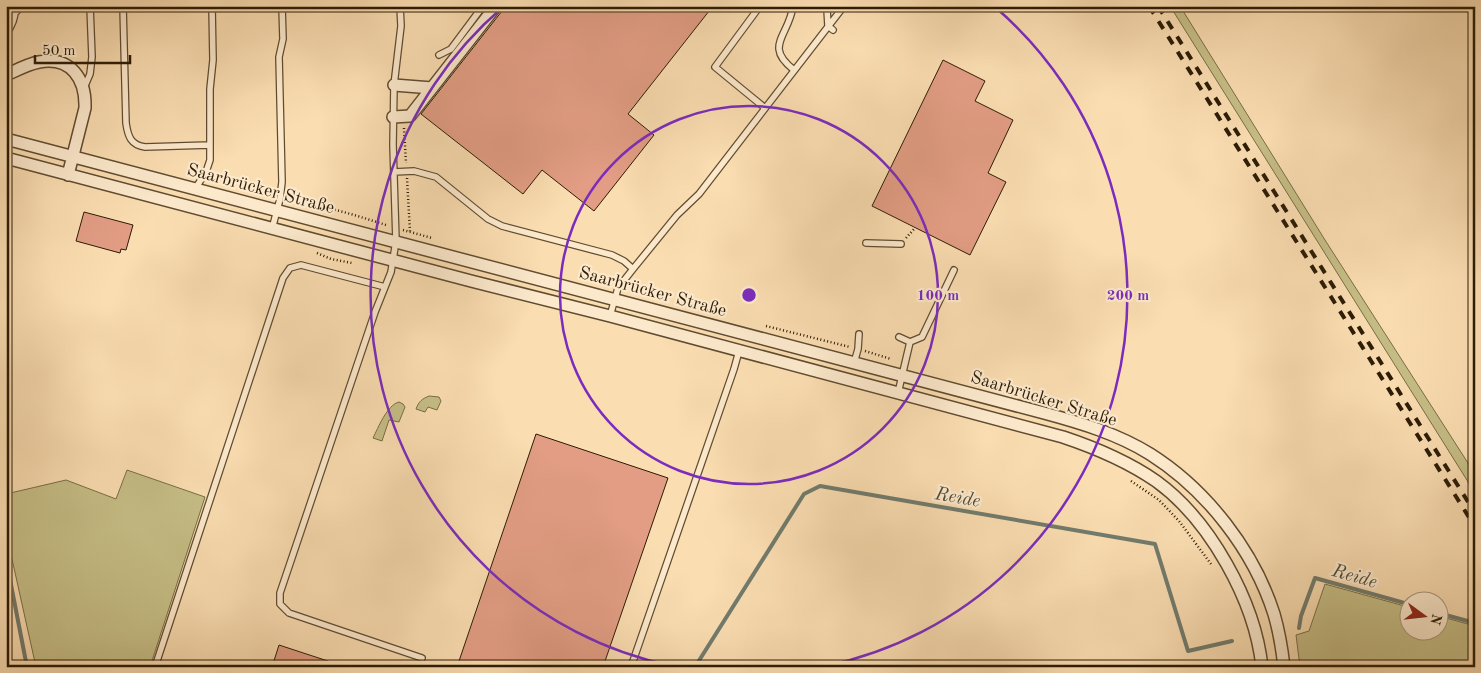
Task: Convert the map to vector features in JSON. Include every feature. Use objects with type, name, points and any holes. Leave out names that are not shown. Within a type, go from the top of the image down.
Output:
[{"type":"street","points":[[393,117],[410,116],[459,56],[473,28],[496,6]]},
{"type":"street","points":[[6,75],[37,62],[48,61],[67,65],[75,72],[84,88],[85,108],[68,175]]},
{"type":"street","points":[[394,85],[432,88]]},
{"type":"street","name":"Saarbrücker Straße","points":[[6,139],[195,189],[279,205],[396,241],[1089,426],[1150,454],[1204,498],[1219,515],[1244,551],[1264,590],[1274,614],[1284,667]]},
{"type":"street","name":"Saarbrücker Straße","points":[[6,158],[739,350],[1083,444],[1121,459],[1158,483],[1174,497],[1216,547],[1232,572],[1251,617],[1262,667]]},
{"type":"lane","points":[[6,34],[13,23],[15,11],[22,6]]},
{"type":"lane","points":[[84,88],[90,74],[92,57],[90,6]]},
{"type":"lane","points":[[123,6],[128,136],[135,144],[146,148],[210,148]]},
{"type":"lane","points":[[195,189],[208,166],[210,148],[210,89],[213,60],[212,6]]},
{"type":"lane","points":[[272,229],[279,205],[282,182],[279,57],[283,39],[282,6]]},
{"type":"lane","points":[[400,6],[400,32],[394,85],[393,117],[396,241],[394,260],[280,593],[280,604],[288,613],[422,658]]},
{"type":"lane","points":[[439,55],[448,52],[473,28],[483,6]]},
{"type":"lane","points":[[760,6],[715,67],[765,108]]},
{"type":"lane","points":[[793,6],[791,17],[781,38],[779,48],[784,62],[794,70]]},
{"type":"lane","points":[[610,316],[621,284],[677,215],[699,194],[794,70],[831,28],[844,6]]},
{"type":"lane","points":[[827,8],[831,28]]},
{"type":"lane","points":[[394,172],[414,171],[436,177],[488,219],[502,226],[612,255],[624,261],[633,269]]},
{"type":"lane","points":[[866,242],[902,244]]},
{"type":"lane","points":[[155,667],[283,278],[290,268],[302,265],[385,286]]},
{"type":"lane","points":[[910,342],[922,336],[954,270]]},
{"type":"lane","points":[[854,363],[858,350],[859,334]]},
{"type":"lane","points":[[899,337],[910,342]]},
{"type":"lane","points":[[898,393],[910,342]]},
{"type":"lane","points":[[631,667],[739,350]]},
{"type":"path","points":[[279,205],[323,207]]},
{"type":"path","points":[[902,244],[915,228]]},
{"type":"path","points":[[350,262],[358,264]]},
{"type":"path","points":[[1128,478],[1159,500],[1179,521],[1213,566]]},
{"type":"shaded area","points":[[1170,6],[1180,6],[1325,240],[1475,474],[1475,493]]},
{"type":"shaded area","points":[[429,396],[439,397],[441,401],[437,410],[428,407],[425,412],[416,409],[424,398]]},
{"type":"shaded area","points":[[399,402],[405,407],[399,422],[389,420],[382,441],[373,438],[387,412]]},
{"type":"shaded area","points":[[127,470],[205,497],[150,667],[36,667],[6,532],[6,494],[66,480],[116,499]]},
{"type":"shaded area","points":[[1325,584],[1398,604],[1398,640],[1448,640],[1448,618],[1475,626],[1475,667],[1300,667],[1296,635],[1309,631]]},
{"type":"building","points":[[503,6],[713,6],[628,114],[654,135],[594,211],[542,170],[523,194],[421,114],[502,11]]},
{"type":"building","points":[[943,60],[985,81],[975,101],[1013,120],[988,173],[1006,182],[970,255],[872,206]]},
{"type":"building","points":[[84,212],[133,225],[126,250],[121,249],[120,253],[76,241]]},
{"type":"building","points":[[536,434],[668,478],[603,667],[457,667]]},
{"type":"building","points":[[279,645],[340,665],[339,667],[272,667]]},
{"type":"waterway","name":"Reide","points":[[695,667],[804,494],[820,486],[1155,544],[1188,651],[1232,641]]},
{"type":"waterway","name":"Reide","points":[[6,559],[27,667]]},
{"type":"waterway","name":"Reide","points":[[1299,628],[1301,616],[1315,578],[1398,601]]},
{"type":"waterway","name":"Reide","points":[[1448,616],[1475,623]]},
{"type":"railway","points":[[1149,6],[1475,527]]},
{"type":"railway","points":[[1158,6],[1475,513]]}]
